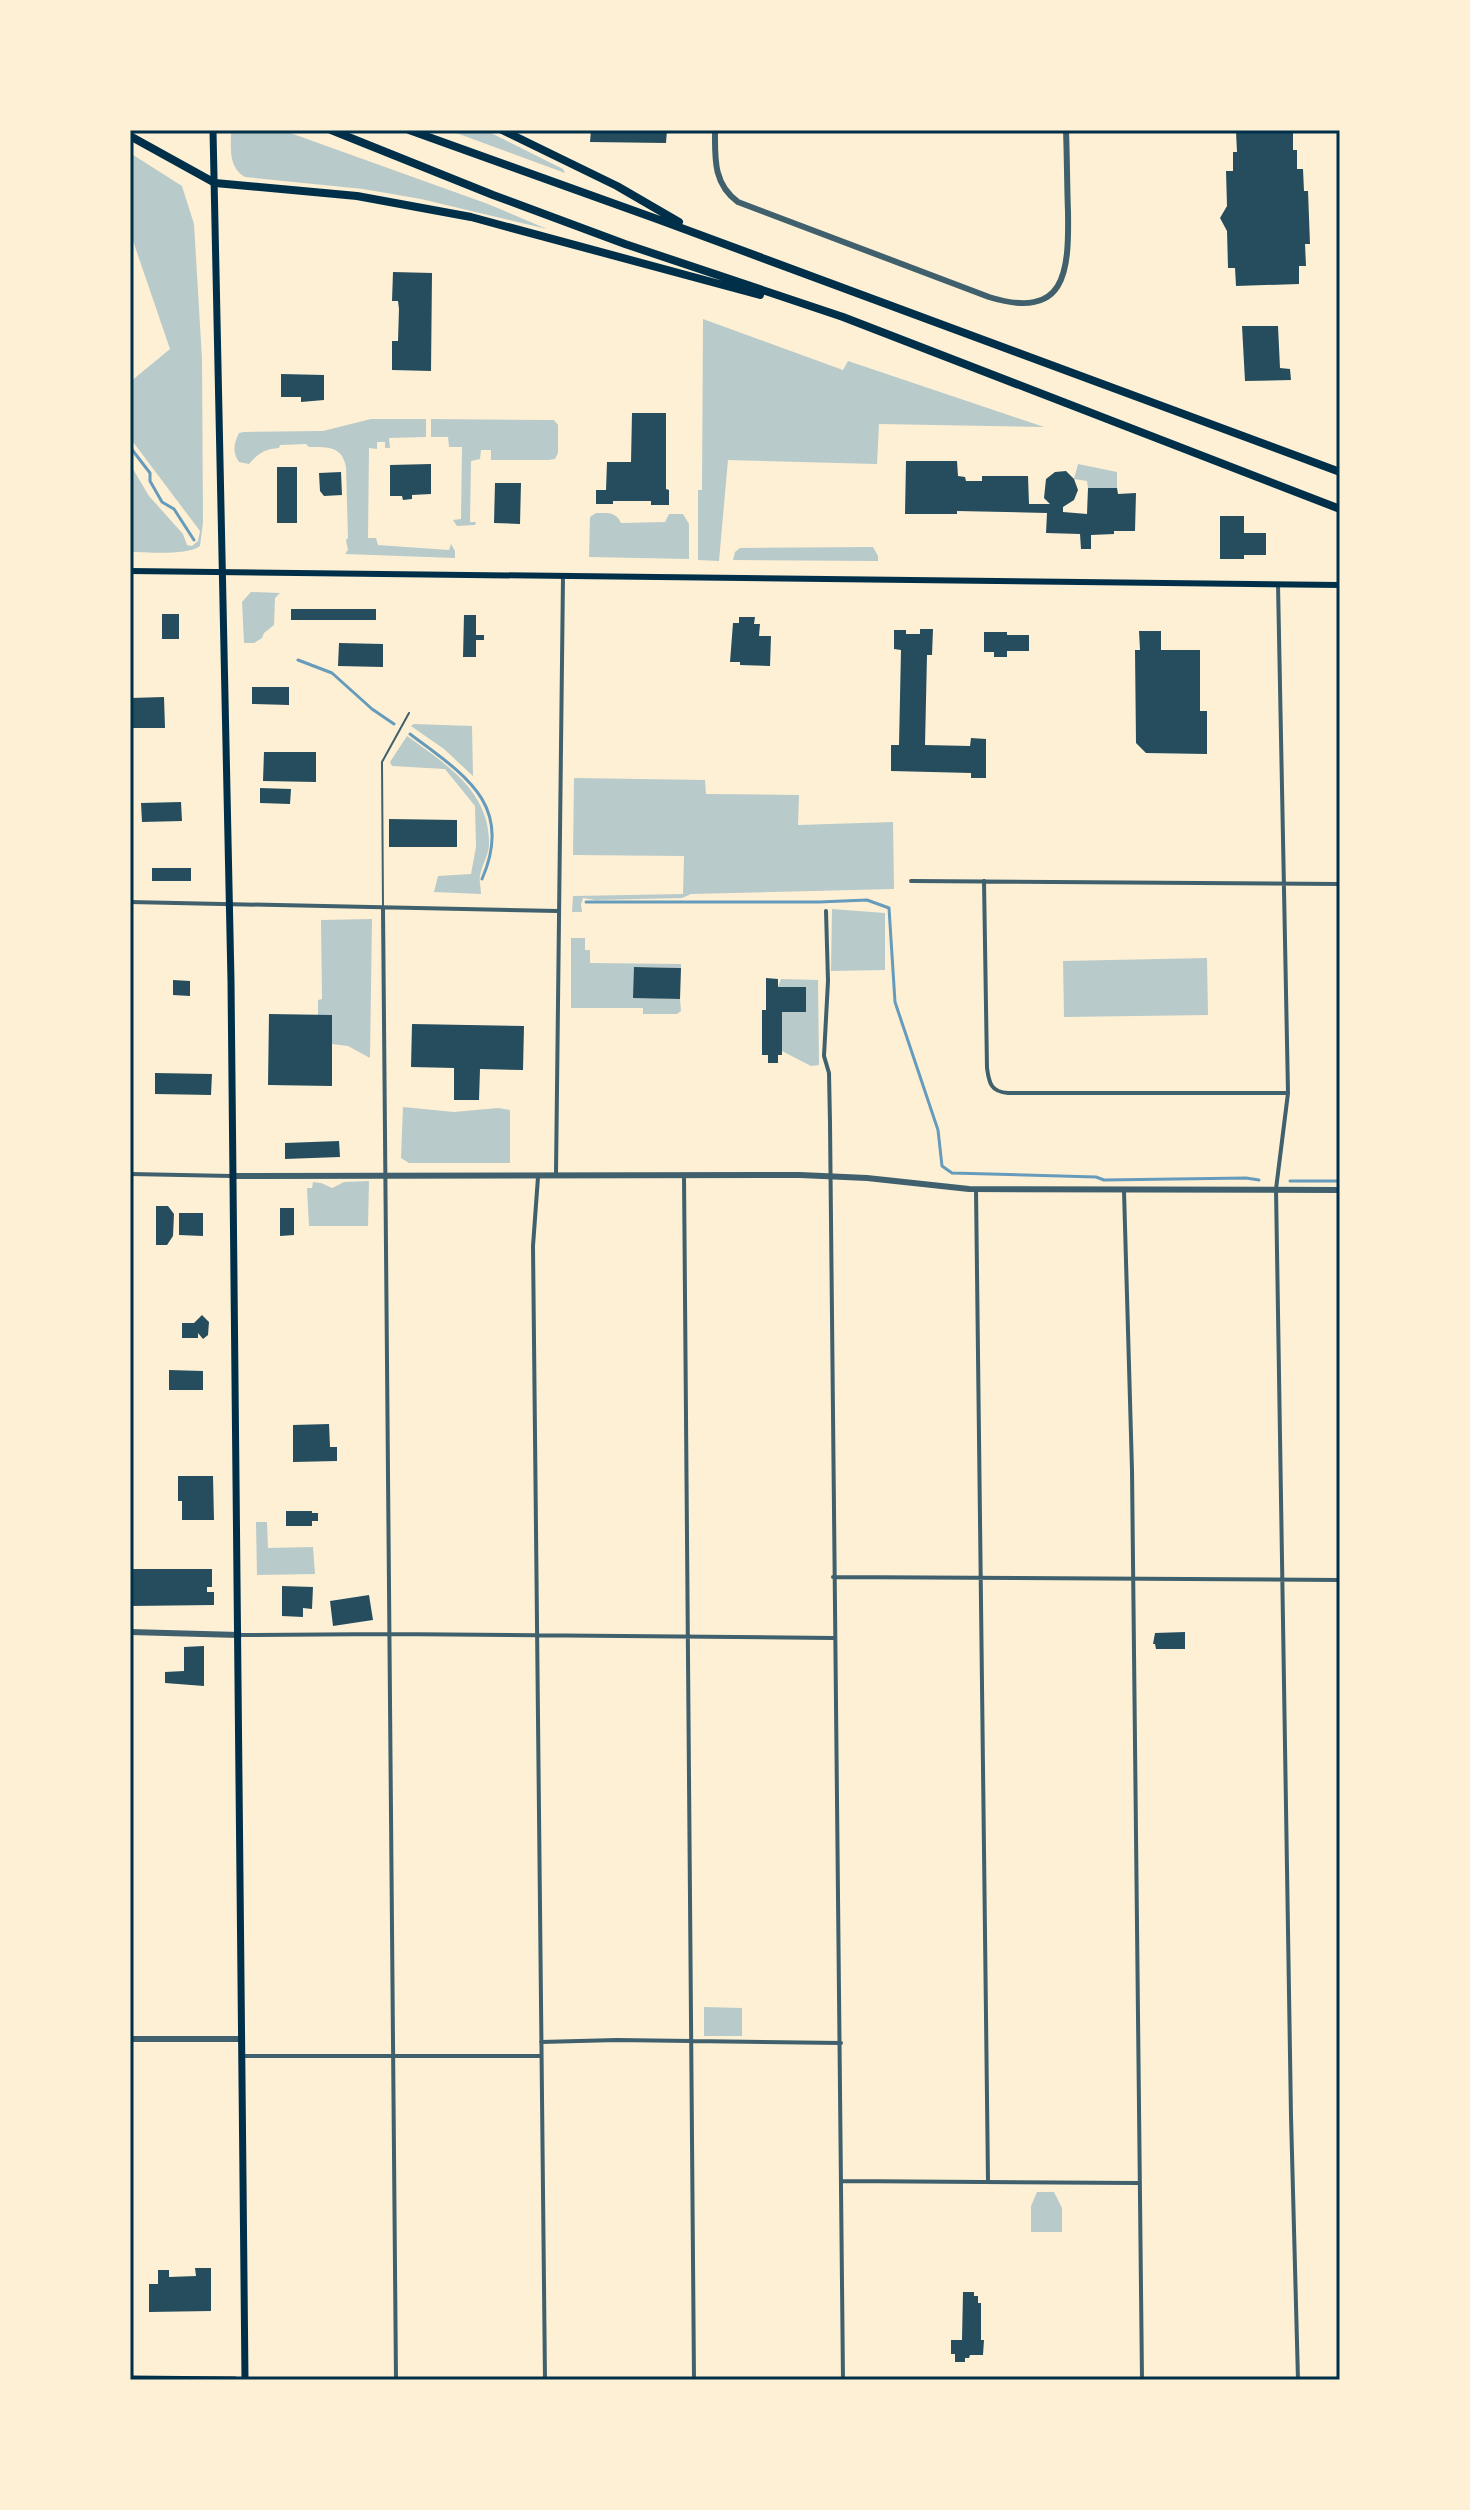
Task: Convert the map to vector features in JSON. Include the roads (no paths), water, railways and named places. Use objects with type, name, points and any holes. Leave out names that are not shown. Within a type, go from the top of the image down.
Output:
[{"type":"highway","points":[[331,130],[610,239],[843,317],[1340,509]]},
{"type":"highway","points":[[409,130],[1340,472]]},
{"type":"highway","points":[[502,130],[617,186],[700,235]]},
{"type":"highway","points":[[130,136],[215,183],[357,196],[471,217],[843,317]]},
{"type":"main road","points":[[213,130],[234,1176],[245,2380]]},
{"type":"main road","points":[[130,571],[1340,585]]},
{"type":"main road","points":[[130,2379],[235,2380]]},
{"type":"street","points":[[715,130],[715,164],[719,179],[726,192],[738,202],[989,297],[1018,304],[1047,296],[1059,285],[1065,271],[1069,249],[1066,130]]},
{"type":"street","points":[[556,1177],[563,577]]},
{"type":"street","points":[[1278,584],[1288,1093],[1276,1189],[1298,2380]]},
{"type":"street","points":[[911,881],[1340,884]]},
{"type":"street","points":[[984,881],[987,1068],[989,1082],[994,1089],[1008,1093],[1288,1093]]},
{"type":"street","points":[[130,902],[558,911]]},
{"type":"street","points":[[383,908],[396,2380]]},
{"type":"street","points":[[826,911],[828,981],[824,1056],[829,1073],[831,1177],[843,2380]]},
{"type":"street","points":[[130,1174],[831,1177],[976,1189],[1340,1190]]},
{"type":"street","points":[[684,1176],[694,2380]]},
{"type":"street","points":[[538,1177],[533,1240],[545,2380]]},
{"type":"street","points":[[976,1189],[988,2181]]},
{"type":"street","points":[[1124,1189],[1133,1580],[1142,2380]]},
{"type":"street","points":[[833,1577],[1340,1580]]},
{"type":"street","points":[[130,1632],[834,1638]]},
{"type":"street","points":[[130,2039],[242,2039]]},
{"type":"street","points":[[541,2042],[841,2043]]},
{"type":"street","points":[[242,2056],[541,2056]]},
{"type":"street","points":[[842,2181],[1139,2183]]},
{"type":"lane","points":[[383,908],[382,762],[409,713]]},
{"type":"waterway","points":[[130,447],[150,473],[150,481],[162,502],[174,509],[194,540]]},
{"type":"waterway","points":[[298,660],[332,673],[394,724]]},
{"type":"waterway","points":[[410,734],[465,778],[488,811],[492,830],[491,853],[482,879]]},
{"type":"waterway","points":[[586,902],[867,900],[889,908],[895,1002],[938,1130],[942,1166],[952,1173],[1096,1177],[1104,1180],[1259,1180]]},
{"type":"waterway","points":[[1290,1181],[1340,1181]]}]
